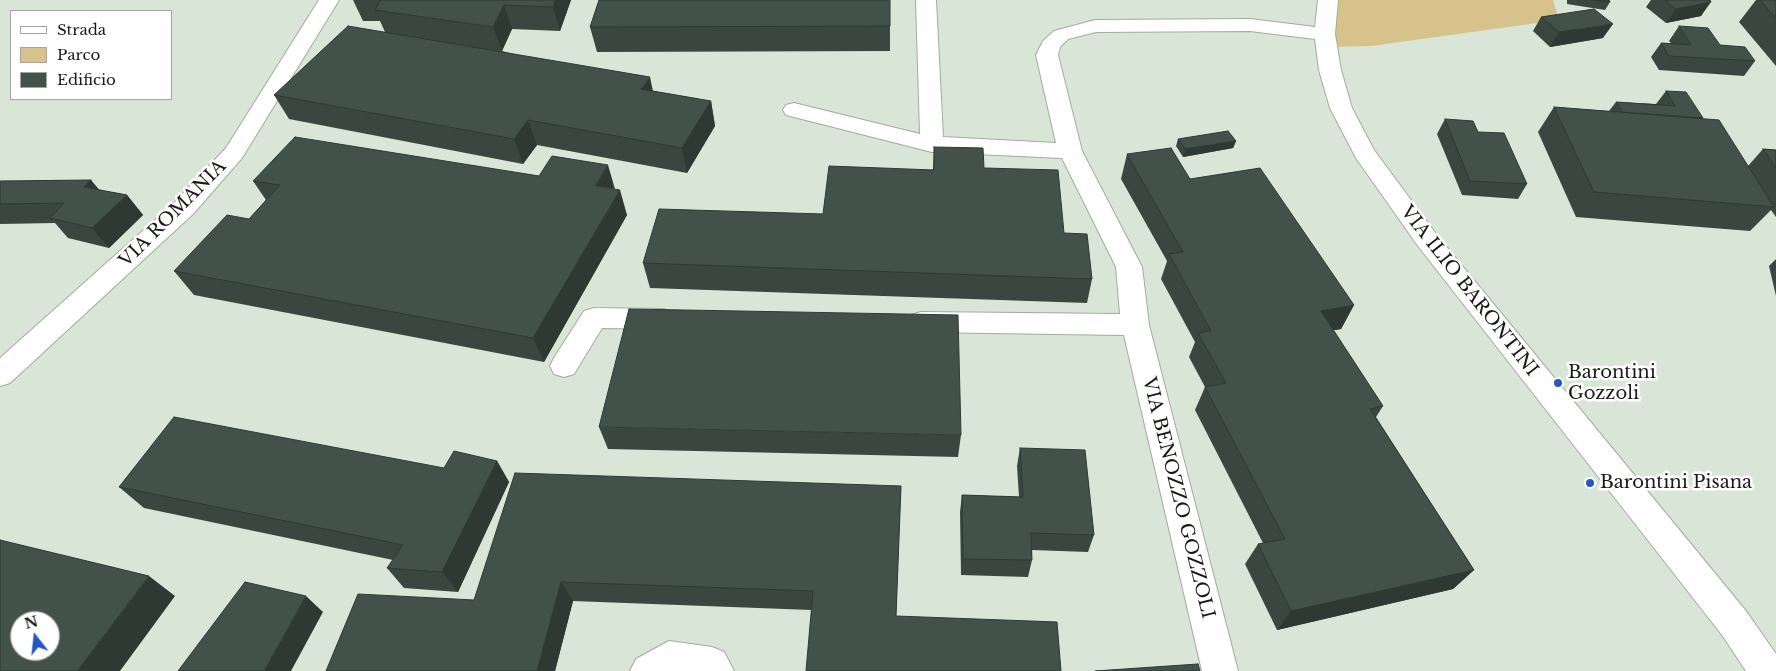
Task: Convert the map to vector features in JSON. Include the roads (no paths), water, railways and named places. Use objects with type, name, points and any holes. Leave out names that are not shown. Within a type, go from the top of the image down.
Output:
[{"type":"street","name":"VIA ROMANIA","points":[[0,375],[184,208],[234,153],[329,0]]},
{"type":"street","points":[[926,0],[932,144]]},
{"type":"street","name":"VIA ILIO BARONTINI","points":[[1328,0],[1325,34],[1330,70],[1341,108],[1359,144],[1427,240],[1734,623],[1767,671]]},
{"type":"street","name":"VIA BENOZZO GOZZOLI","points":[[1220,671],[1135,325],[1129,267],[1070,151],[1047,61],[1050,45],[1061,35],[1095,26],[1122,24],[1250,25],[1325,34]]},
{"type":"street","points":[[794,110],[932,144],[1070,151]]},
{"type":"street","points":[[564,366],[594,318],[692,319]]},
{"type":"street","points":[[899,322],[1135,325]]},
{"type":"street","name":"VIA ILIO BARONTINI","points":[[1734,623],[1776,663]]},
{"type":"street","points":[[648,671],[669,658],[712,664],[716,671]]},
{"type":"place","name":"Barontini Gozzoli","points":[[1558,383]]},
{"type":"place","name":"Barontini Pisana","points":[[1590,483]]}]
